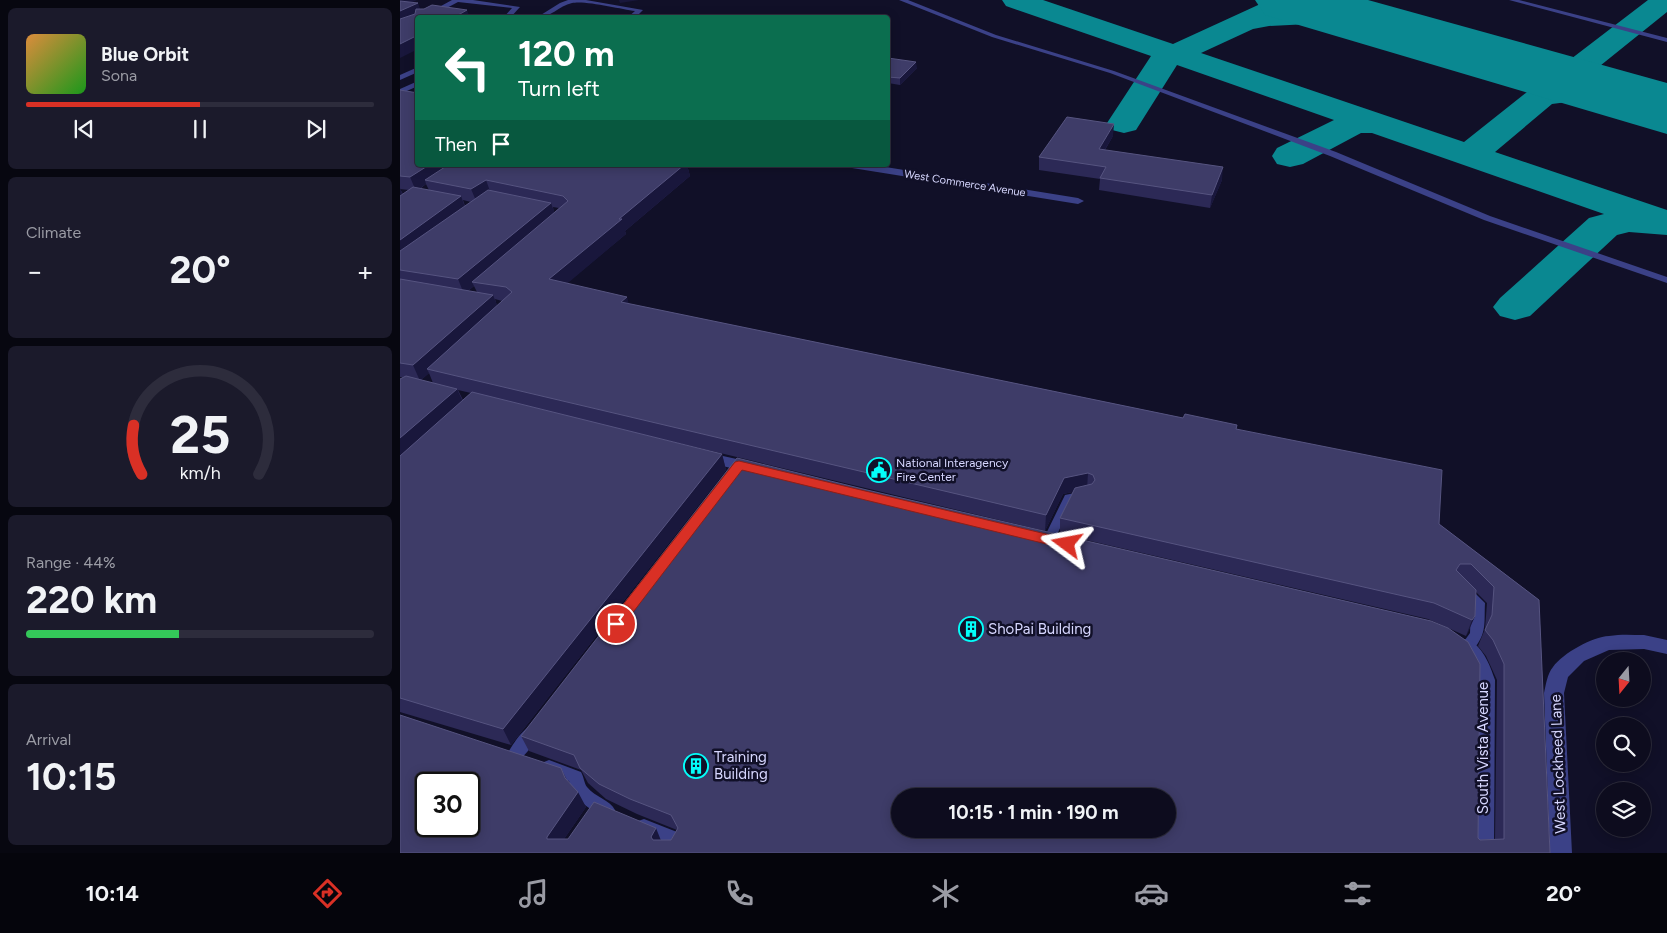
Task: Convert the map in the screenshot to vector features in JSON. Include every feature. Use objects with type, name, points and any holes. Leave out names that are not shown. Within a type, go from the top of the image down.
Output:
[{"type":"street","name":"West Commerce Avenue","points":[[865,167],[1078,201]]},
{"type":"street","points":[[692,453],[767,472]]},
{"type":"street","points":[[1030,535],[1068,544]]},
{"type":"street","points":[[1451,636],[1468,647]]},
{"type":"street","name":"West Lockheed Lane","points":[[1561,853],[1554,693],[1559,673],[1577,656],[1607,643],[1644,642],[1667,646]]},
{"type":"street","name":"South Vista Avenue","points":[[1468,647],[1480,664],[1485,680],[1483,853]]},
{"type":"lane","points":[[428,15],[458,0],[517,7],[509,15]]},
{"type":"lane","points":[[544,15],[562,4],[574,0],[640,10],[634,15]]},
{"type":"lane","points":[[902,0],[994,36],[1112,72],[1333,154],[1487,218],[1667,280]]},
{"type":"lane","points":[[1512,0],[1667,40]]},
{"type":"lane","points":[[400,71],[414,71]]},
{"type":"lane","points":[[400,78],[414,71]]},
{"type":"lane","points":[[400,92],[415,84]]},
{"type":"lane","points":[[727,480],[739,465]]},
{"type":"lane","points":[[1049,540],[1069,498],[1087,495]]},
{"type":"lane","points":[[1459,586],[1478,603],[1477,634],[1468,647]]},
{"type":"lane","points":[[515,755],[544,717]]},
{"type":"lane","points":[[497,749],[576,777],[576,784],[581,792],[598,806],[671,837],[675,842],[668,853]]},
{"type":"lane","points":[[587,822],[598,806]]},
{"type":"building","points":[[400,1],[418,3],[400,11]]},
{"type":"building","points":[[432,5],[467,10],[458,15],[415,15],[415,36],[400,44],[400,19],[415,14],[416,9],[424,9]]},
{"type":"building","points":[[890,58],[916,62],[900,78],[890,77]]},
{"type":"building","points":[[400,90],[415,92],[415,167],[426,167],[410,177],[400,176]]},
{"type":"building","points":[[1067,117],[1114,124],[1099,149],[1223,167],[1212,195],[1100,178],[1106,167],[1039,157]]},
{"type":"building","name":"National Interagency Fire Center","points":[[445,167],[682,167],[549,279],[627,297],[621,302],[1183,418],[1185,414],[1237,425],[1236,429],[1442,470],[1439,524],[1539,600],[1550,853],[400,853],[400,715],[561,768],[565,778],[578,792],[547,839],[568,839],[594,802],[656,828],[651,837],[653,840],[671,840],[678,828],[671,815],[630,799],[599,784],[580,768],[574,755],[521,736],[737,458],[1431,621],[1448,628],[1468,642],[1480,664],[1478,838],[1480,840],[1504,839],[1504,664],[1493,640],[1485,630],[1492,615],[1494,587],[1471,564],[1460,564],[1456,570],[1476,590],[1475,616],[1472,620],[1434,603],[1060,518],[1075,488],[1092,484],[1095,480],[1093,475],[1088,473],[1064,478],[1046,515],[427,369],[512,292],[506,287],[472,282],[568,201],[563,196],[486,180],[471,189],[425,180]]},
{"type":"building","points":[[413,187],[461,196],[400,240],[400,196]]},
{"type":"building","points":[[488,190],[551,203],[458,279],[400,270],[400,251]]},
{"type":"building","points":[[400,279],[493,295],[413,365],[400,363]]},
{"type":"building","points":[[406,376],[457,389],[400,438],[400,379]]},
{"type":"building","points":[[472,392],[722,454],[503,729],[400,698],[400,456]]},
{"type":"taxiway","points":[[1016,0],[1175,54]]},
{"type":"taxiway","points":[[1175,54],[1292,0]]},
{"type":"taxiway","points":[[1544,95],[1665,0]]},
{"type":"taxiway","points":[[1255,21],[1296,15],[1323,16],[1364,22]]},
{"type":"taxiway","points":[[1124,123],[1165,59],[1175,54]]},
{"type":"taxiway","points":[[1175,54],[1470,155]]},
{"type":"taxiway","points":[[1509,64],[1537,80],[1541,84],[1544,95]]},
{"type":"taxiway","points":[[1544,95],[1575,91],[1630,98]]},
{"type":"taxiway","points":[[1470,155],[1544,95]]},
{"type":"taxiway","points":[[1290,156],[1355,123],[1375,123]]},
{"type":"taxiway","points":[[1470,155],[1667,223]]},
{"type":"taxiway","points":[[1515,307],[1603,226],[1629,220],[1657,222]]},
{"type":"runway","points":[[1290,0],[1667,109]]},
{"type":"place","name":"National Interagency Fire Center","points":[[879,470]]},
{"type":"place","name":"ShoPai Building","points":[[971,629]]},
{"type":"place","name":"Training Building","points":[[696,766]]},
{"type":"route","points":[[616,624],[739,465],[1067,544]]}]
